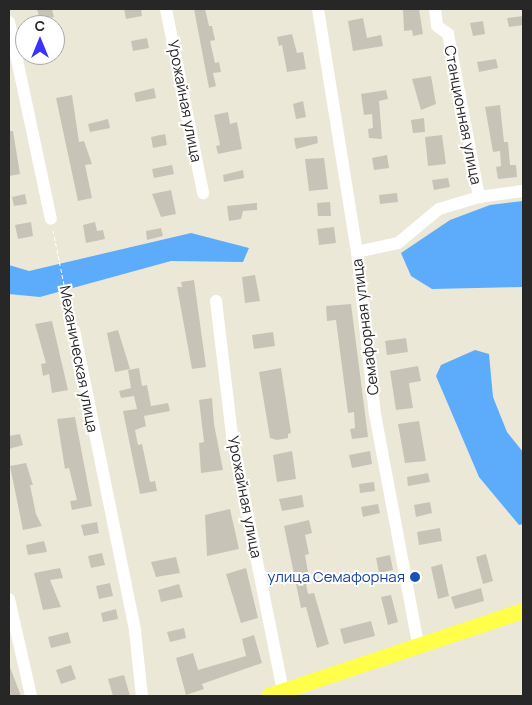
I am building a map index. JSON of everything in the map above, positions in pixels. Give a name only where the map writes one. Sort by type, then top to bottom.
[{"type":"main road","points":[[276,694],[418,644],[523,610]]},
{"type":"street","name":"Урожайная улица","points":[[166,9],[203,193]]},
{"type":"street","name":"Семафорная улица","points":[[318,9],[357,252],[375,414],[418,644]]},
{"type":"street","name":"Станционная улица","points":[[435,9],[436,26],[448,34],[479,197]]},
{"type":"street","points":[[9,22],[51,219]]},
{"type":"street","points":[[357,252],[398,243],[438,208],[479,197],[523,191]]},
{"type":"street","name":"Урожайная улица","points":[[216,301],[232,436],[276,694]]},
{"type":"street","name":"Механическая улица","points":[[74,330],[135,631],[142,696]]},
{"type":"street","points":[[9,599],[31,696]]},
{"type":"path","name":"Механическая улица","points":[[51,219],[74,330]]},
{"type":"water","points":[[523,201],[523,287],[432,289],[411,276],[401,253],[450,220],[490,205]]},
{"type":"water","points":[[191,233],[249,248],[243,262],[171,261],[40,297],[9,294],[9,265],[29,271]]},
{"type":"water","points":[[475,350],[489,354],[493,397],[507,432],[523,452],[523,524],[519,525],[479,477],[436,376],[441,365]]},
{"type":"building","points":[[37,9],[52,9],[54,15],[39,15]]},
{"type":"building","points":[[124,9],[141,9],[142,16],[126,19]]},
{"type":"building","points":[[194,9],[205,9],[215,40],[210,41],[215,63],[219,62],[221,72],[213,73],[216,86],[209,88]]},
{"type":"building","points":[[403,9],[419,9],[423,34],[413,36],[412,30],[404,31]]},
{"type":"building","points":[[523,16],[523,25],[509,27],[507,18]]},
{"type":"building","points":[[363,18],[367,38],[381,35],[383,46],[353,51],[348,21]]},
{"type":"building","points":[[483,21],[485,34],[473,36],[470,23]]},
{"type":"building","points":[[292,34],[297,53],[303,52],[306,69],[287,72],[282,45],[279,46],[277,37]]},
{"type":"building","points":[[147,38],[149,48],[133,51],[131,41]]},
{"type":"building","points":[[496,59],[498,68],[479,72],[477,62]]},
{"type":"building","points":[[431,76],[436,104],[421,110],[412,79]]},
{"type":"building","points":[[154,88],[156,98],[136,102],[134,93]]},
{"type":"building","points":[[386,90],[388,99],[379,101],[382,139],[369,138],[368,129],[373,128],[372,114],[364,115],[361,94]]},
{"type":"building","points":[[72,95],[79,142],[84,141],[92,164],[85,165],[92,198],[78,201],[56,98]]},
{"type":"building","points":[[303,101],[306,117],[296,119],[293,104]]},
{"type":"building","points":[[500,105],[504,142],[508,142],[510,165],[516,165],[517,177],[498,179],[496,167],[501,166],[500,151],[493,152],[485,107]]},
{"type":"building","points":[[228,112],[230,124],[237,122],[242,149],[218,154],[216,146],[220,145],[214,115]]},
{"type":"building","points":[[424,118],[425,132],[413,133],[411,120]]},
{"type":"building","points":[[108,119],[110,128],[90,132],[88,124]]},
{"type":"building","points":[[9,131],[13,131],[20,174],[9,176]]},
{"type":"building","points":[[165,134],[167,145],[153,148],[151,137]]},
{"type":"building","points":[[442,135],[446,164],[428,166],[425,137]]},
{"type":"building","points":[[317,136],[318,143],[296,149],[294,138]]},
{"type":"building","points":[[387,155],[389,168],[374,170],[372,158]]},
{"type":"building","points":[[324,158],[328,189],[309,191],[305,159]]},
{"type":"building","points":[[172,165],[174,174],[154,178],[152,169]]},
{"type":"building","points":[[243,170],[244,178],[224,182],[223,175]]},
{"type":"building","points":[[448,178],[450,187],[434,190],[432,180]]},
{"type":"building","points":[[171,190],[176,214],[161,217],[152,194]]},
{"type":"building","points":[[397,193],[398,202],[380,204],[379,195]]},
{"type":"building","points":[[25,194],[27,204],[14,206],[12,197]]},
{"type":"building","points":[[330,202],[331,216],[318,216],[317,203]]},
{"type":"building","points":[[257,203],[257,210],[243,211],[241,219],[229,221],[227,206]]},
{"type":"building","points":[[31,222],[33,236],[18,239],[15,225]]},
{"type":"building","points":[[95,222],[97,231],[103,230],[105,239],[86,243],[83,225]]},
{"type":"building","points":[[334,227],[336,243],[319,245],[317,229]]},
{"type":"building","points":[[161,228],[163,236],[147,240],[146,231]]},
{"type":"building","points":[[255,275],[260,301],[245,303],[242,277]]},
{"type":"building","points":[[194,280],[206,367],[192,369],[177,287],[182,287],[181,282]]},
{"type":"building","points":[[351,304],[368,437],[352,439],[350,429],[355,428],[354,412],[348,413],[336,320],[327,321],[326,306]]},
{"type":"building","points":[[52,321],[68,390],[52,393],[49,374],[43,376],[41,364],[46,363],[35,324]]},
{"type":"building","points":[[118,330],[130,369],[115,372],[107,333]]},
{"type":"building","points":[[273,332],[275,346],[254,349],[252,335]]},
{"type":"building","points":[[406,338],[408,352],[387,355],[385,341]]},
{"type":"building","points":[[418,366],[421,381],[409,383],[413,408],[396,410],[390,371]]},
{"type":"building","points":[[139,368],[142,386],[147,385],[151,406],[168,403],[170,411],[144,416],[146,426],[135,430],[138,445],[142,444],[150,482],[155,481],[157,491],[140,494],[123,411],[137,409],[134,396],[121,398],[119,391],[131,388],[128,370]]},
{"type":"building","points":[[281,368],[291,433],[288,434],[288,438],[277,440],[270,438],[259,372]]},
{"type":"building","points":[[212,398],[214,424],[223,470],[201,473],[199,443],[204,442],[199,400]]},
{"type":"building","points":[[75,417],[92,506],[72,510],[70,501],[77,500],[69,468],[65,469],[57,419]]},
{"type":"building","points":[[419,421],[426,461],[405,463],[398,424]]},
{"type":"building","points":[[20,434],[23,445],[9,449],[9,436]]},
{"type":"building","points":[[292,451],[296,479],[277,482],[273,455]]},
{"type":"building","points":[[370,451],[372,464],[352,468],[349,455]]},
{"type":"building","points":[[26,463],[33,485],[30,485],[36,514],[42,526],[23,530],[10,466]]},
{"type":"building","points":[[428,473],[430,482],[408,486],[407,477]]},
{"type":"building","points":[[374,482],[375,491],[360,493],[359,484]]},
{"type":"building","points":[[302,495],[304,507],[282,511],[279,499]]},
{"type":"building","points":[[430,502],[432,513],[416,517],[414,505]]},
{"type":"building","points":[[378,504],[380,513],[363,517],[361,507]]},
{"type":"building","points":[[230,509],[239,549],[207,556],[205,515]]},
{"type":"building","points":[[309,520],[312,533],[305,535],[309,554],[305,555],[308,572],[304,573],[308,594],[314,593],[329,644],[317,648],[306,607],[301,608],[284,526]]},
{"type":"building","points":[[97,522],[99,533],[84,536],[81,525]]},
{"type":"building","points":[[440,528],[442,541],[419,545],[417,532]]},
{"type":"building","points":[[44,541],[47,552],[28,555],[26,545]]},
{"type":"building","points":[[102,553],[105,565],[91,568],[88,556]]},
{"type":"building","points":[[486,554],[493,581],[483,584],[476,557]]},
{"type":"building","points":[[390,555],[393,570],[379,573],[376,558]]},
{"type":"building","points":[[176,557],[180,573],[156,577],[151,562]]},
{"type":"building","points":[[442,564],[449,596],[438,599],[431,567]]},
{"type":"building","points":[[60,568],[63,578],[50,580],[61,607],[43,610],[34,573]]},
{"type":"building","points":[[246,568],[258,618],[241,623],[226,574]]},
{"type":"building","points":[[110,583],[113,596],[99,599],[96,586]]},
{"type":"building","points":[[179,584],[183,597],[161,602],[158,590]]},
{"type":"building","points":[[481,588],[484,601],[455,609],[451,597]]},
{"type":"building","points":[[391,595],[398,622],[388,625],[381,597]]},
{"type":"building","points":[[116,609],[118,619],[103,622],[101,613]]},
{"type":"building","points":[[371,621],[375,636],[344,644],[340,629]]},
{"type":"building","points":[[184,628],[186,638],[170,642],[167,632]]},
{"type":"building","points":[[68,632],[71,643],[51,648],[48,637]]},
{"type":"building","points":[[254,635],[262,663],[202,684],[204,689],[186,695],[176,658],[193,653],[198,670],[246,656],[242,639]]},
{"type":"building","points":[[71,665],[76,679],[61,684],[56,670]]},
{"type":"building","points":[[10,667],[21,696],[9,696]]},
{"type":"building","points":[[124,675],[130,696],[113,696],[108,679]]},
{"type":"place","name":"улица Семафорная","points":[[415,577]]}]
